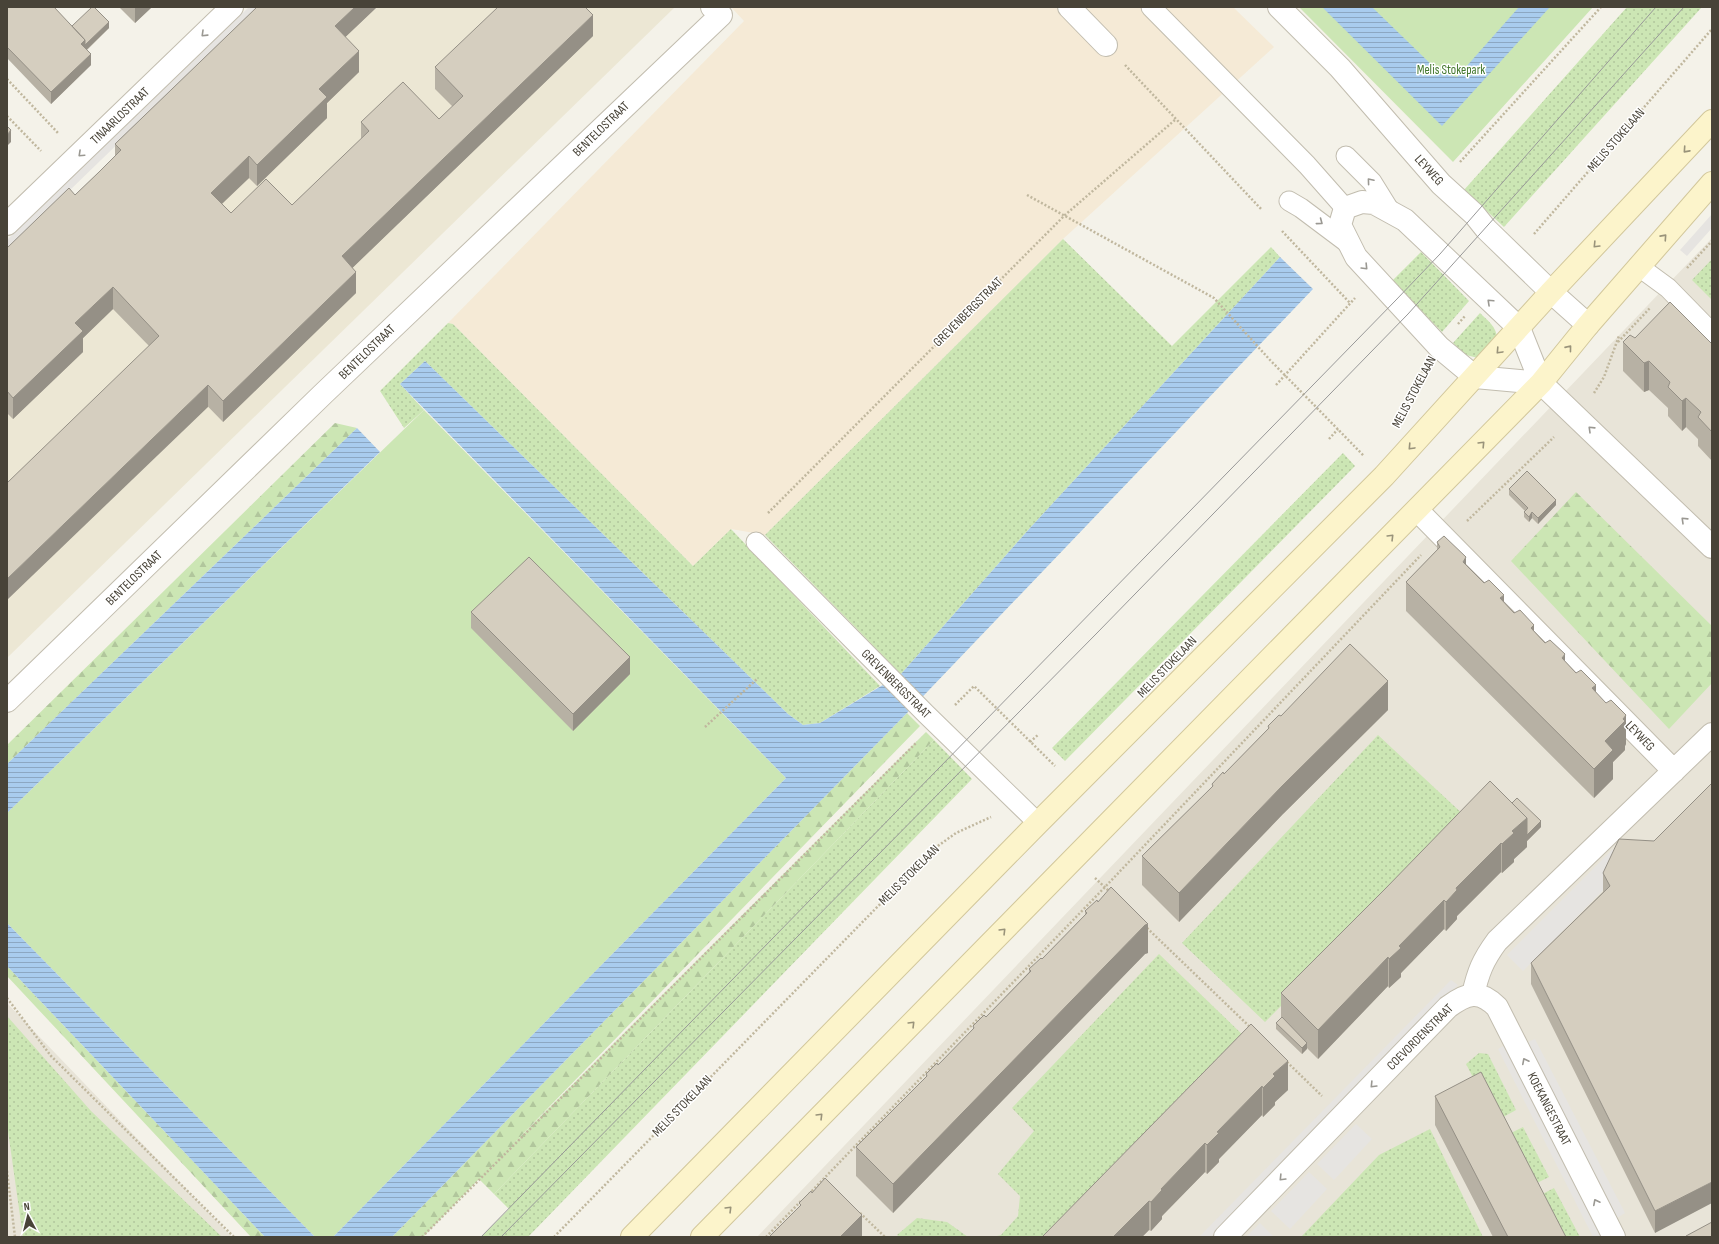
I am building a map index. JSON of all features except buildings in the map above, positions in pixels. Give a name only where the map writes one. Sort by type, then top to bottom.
[{"type":"street","name":"TINAARLOSTRAAT","points":[[7,224],[232,7]]},
{"type":"street","name":"BENTELOSTRAAT","points":[[7,701],[323,394],[721,15],[712,7]]},
{"type":"street","points":[[1069,7],[1106,45]]},
{"type":"street","name":"LEYWEG","points":[[1279,7],[1340,68],[1441,184],[1474,214],[1551,292],[1588,324]]},
{"type":"street","name":"MELIS STOKELAAN","points":[[632,1237],[1038,822],[1384,476],[1551,292],[1712,122]]},
{"type":"street","points":[[702,1237],[1541,383],[1588,324],[1712,183]]},
{"type":"street","points":[[1541,383],[1475,377],[1439,347],[1356,257],[1340,225],[1345,208],[1362,202],[1374,204],[1405,220],[1519,328],[1541,383],[1576,414],[1712,547]]},
{"type":"street","name":"LEYWEG","points":[[1417,510],[1674,771]]},
{"type":"street","points":[[1473,995],[1477,977],[1483,961],[1497,941],[1712,734]]},
{"type":"street","name":"COEVORDENSTRAAT","points":[[1225,1237],[1448,1007],[1461,997],[1473,995]]},
{"type":"street","name":"KOEKANGESTRAAT","points":[[1473,995],[1487,997],[1497,1007],[1614,1237]]},
{"type":"lane","points":[[1151,7],[1307,166],[1345,208]]},
{"type":"lane","points":[[1346,156],[1372,182],[1390,211]]},
{"type":"lane","points":[[1289,201],[1301,208],[1349,244]]},
{"type":"lane","points":[[1638,266],[1668,288],[1712,334]]},
{"type":"lane","name":"GREVENBERGSTRAAT","points":[[756,542],[874,663],[1019,806],[1038,822]]},
{"type":"path","points":[[1441,184],[1599,8]]},
{"type":"path","name":"MELIS STOKELAAN","points":[[1515,256],[1712,29]]},
{"type":"path","points":[[1106,45],[1263,211]]},
{"type":"path","points":[[7,79],[79,155]]},
{"type":"path","points":[[7,116],[62,170]]},
{"type":"path","name":"GREVENBERGSTRAAT","points":[[768,513],[1065,215],[1176,119]]},
{"type":"path","points":[[1027,195],[1214,298],[1270,360],[1384,476]]},
{"type":"path","points":[[1279,228],[1350,303]]},
{"type":"path","name":"MELIS STOKELAAN","points":[[1407,407],[1426,364],[1483,295]]},
{"type":"path","points":[[808,1194],[1105,887],[1441,534],[1464,524],[1480,510],[1576,414],[1594,394],[1604,377],[1616,344]]},
{"type":"path","points":[[1329,438],[1338,429]]},
{"type":"path","points":[[705,728],[757,679]]},
{"type":"path","points":[[422,1237],[931,719],[974,686],[1057,768]]},
{"type":"path","points":[[1030,742],[1038,734]]},
{"type":"path","name":"MELIS STOKELAAN","points":[[554,1237],[935,848],[956,833],[1019,806]]},
{"type":"path","points":[[1074,858],[1111,893]]},
{"type":"path","points":[[1145,926],[1253,1030]]},
{"type":"path","points":[[7,998],[51,1056],[234,1237]]},
{"type":"path","points":[[1282,1058],[1342,1116]]},
{"type":"path","points":[[7,1171],[15,1237]]},
{"type":"path","points":[[823,1178],[829,1184]]},
{"type":"path","points":[[766,1237],[803,1200]]},
{"type":"path","points":[[857,1210],[885,1237]]},
{"type":"shaded area","points":[[249,7],[259,7],[7,251],[7,240]]},
{"type":"shaded area","points":[[277,7],[675,7],[7,658],[7,264]]},
{"type":"shaded area","points":[[731,7],[1233,7],[1274,47],[1063,239],[765,535],[731,529],[693,566],[453,324],[448,323],[744,21]]},
{"type":"shaded area","points":[[1712,214],[1712,228],[1687,256],[1680,250]]},
{"type":"shaded area","points":[[1712,238],[1712,1237],[757,1237]]},
{"type":"shaded area","points":[[1613,849],[1629,864],[1523,971],[1507,955]]},
{"type":"shaded area","points":[[1451,980],[1458,985],[1211,1237],[1199,1237]]},
{"type":"shaded area","points":[[7,1003],[232,1237],[7,1237]]},
{"type":"shaded area","points":[[1535,1039],[1625,1213],[1617,1218],[1526,1043]]},
{"type":"shaded area","points":[[1506,1044],[1604,1237],[1593,1237],[1498,1049]]},
{"type":"shaded area","points":[[1356,1124],[1372,1139],[1334,1180],[1317,1164]]},
{"type":"shaded area","points":[[1309,1172],[1327,1189],[1290,1229],[1271,1211]]},
{"type":"shaded area","points":[[1260,1223],[1274,1237],[1246,1237]]},
{"type":"green space","name":"Melis Stokepark","points":[[1299,7],[1593,7],[1453,162]]},
{"type":"green space","points":[[1627,7],[1702,7],[1504,227],[1464,190]]},
{"type":"green space","points":[[1063,239],[1172,346],[1271,247],[1280,257],[1030,528],[901,674],[765,535]]},
{"type":"green space","points":[[1421,252],[1469,301],[1442,332],[1392,281]]},
{"type":"green space","points":[[1712,259],[1712,300],[1692,280]]},
{"type":"green space","points":[[1480,313],[1494,328],[1497,339],[1478,358],[1466,355],[1453,343]]},
{"type":"green space","points":[[448,323],[453,324],[693,566],[731,529],[880,686],[820,723],[803,725],[788,714],[425,361],[400,384],[424,410],[404,428],[380,391]]},
{"type":"green space","points":[[424,410],[786,778],[333,1237],[315,1237],[7,923],[7,813]]},
{"type":"green space","points":[[335,423],[357,428],[7,764],[7,745]]},
{"type":"green space","points":[[1343,453],[1355,466],[1065,761],[1052,748]]},
{"type":"green space","points":[[1576,492],[1712,626],[1712,683],[1669,729],[1511,561]]},
{"type":"green space","points":[[907,713],[920,726],[511,1146],[926,732],[934,740],[494,1194],[479,1179],[423,1237],[392,1237]]},
{"type":"green space","points":[[1378,735],[1468,819],[1265,1022],[1182,943]]},
{"type":"green space","points":[[934,740],[972,779],[528,1237],[481,1237],[509,1209],[494,1194]]},
{"type":"green space","points":[[1159,954],[1248,1040],[1060,1237],[993,1237],[1001,1235],[1018,1216],[1020,1196],[998,1174],[1034,1131],[1012,1108]]},
{"type":"green space","points":[[7,966],[265,1237],[251,1237],[7,976]]},
{"type":"green space","points":[[7,1016],[91,1111],[222,1237],[23,1237],[7,1124]]},
{"type":"green space","points":[[1479,1053],[1488,1054],[1516,1110],[1496,1121],[1466,1064]]},
{"type":"green space","points":[[1523,1127],[1549,1177],[1529,1187],[1503,1137]]},
{"type":"green space","points":[[1430,1129],[1483,1237],[1301,1237],[1379,1155]]},
{"type":"green space","points":[[1554,1188],[1580,1237],[1555,1237],[1535,1198]]},
{"type":"green space","points":[[917,1218],[947,1222],[968,1237],[899,1237],[897,1235]]},
{"type":"water","points":[[1322,7],[1372,7],[1439,72],[1457,77],[1519,7],[1550,7],[1442,126]]},
{"type":"water","points":[[1280,257],[1313,289],[907,713],[392,1237],[333,1237],[786,778],[400,384],[425,361],[788,714],[803,725],[820,723],[901,674],[1030,528]]},
{"type":"water","points":[[357,428],[380,452],[7,813],[7,764]]},
{"type":"water","points":[[7,923],[315,1237],[265,1237],[7,966]]},
{"type":"tram line","points":[[481,1237],[1440,254],[1656,7]]},
{"type":"tram line","points":[[501,1237],[1097,633],[1408,314],[1684,7]]}]
